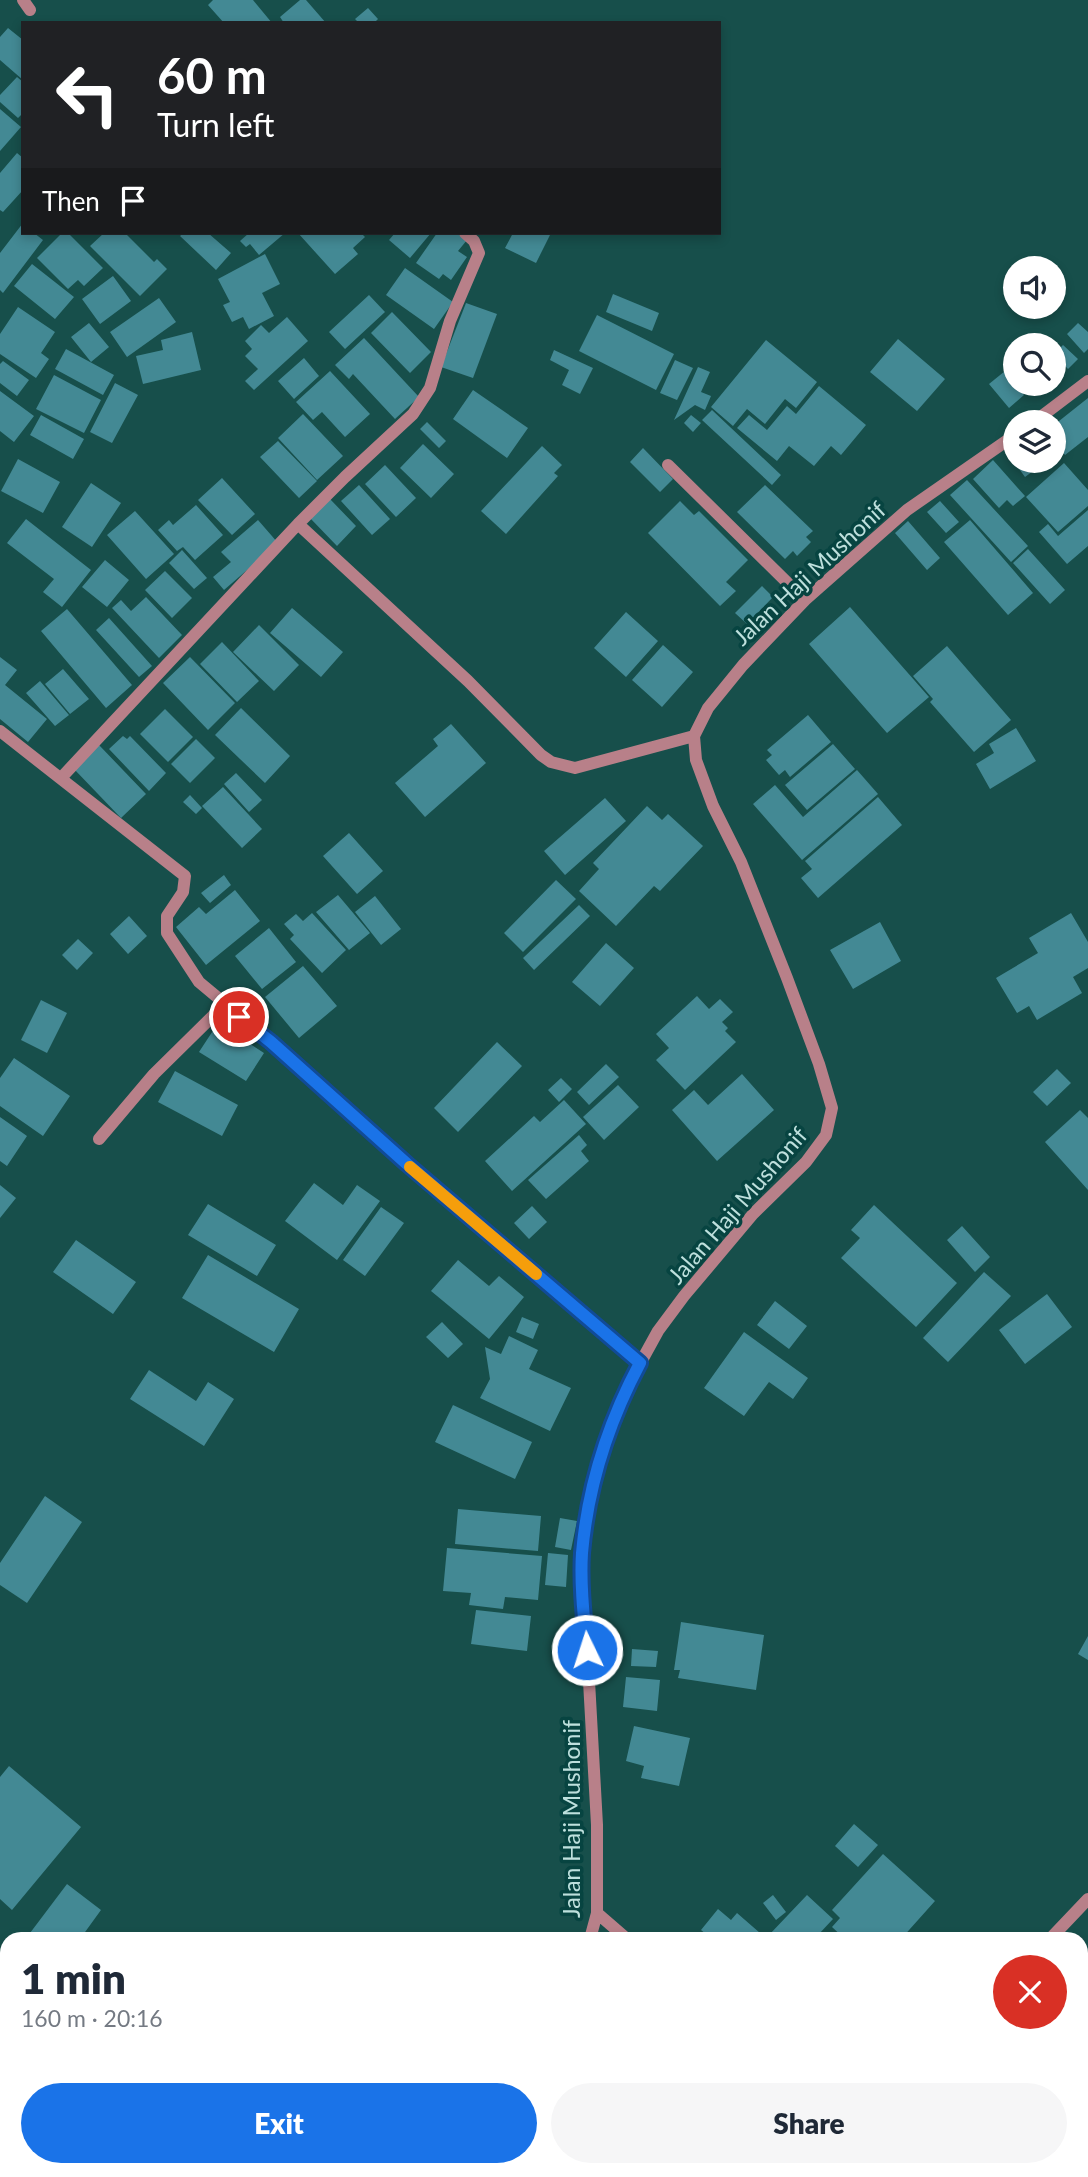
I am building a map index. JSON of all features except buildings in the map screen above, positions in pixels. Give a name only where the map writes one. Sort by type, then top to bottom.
[{"type":"street","points":[[61,778],[298,524],[413,415],[430,388],[450,321],[479,253],[474,241],[467,235]]},
{"type":"street","points":[[1050,410],[1088,381]]},
{"type":"street","name":"Jalan Haji Mushonif","points":[[592,1932],[597,1913],[596,1767],[582,1555],[596,1468],[619,1402],[658,1331],[753,1213],[806,1162],[826,1135],[832,1108],[819,1064],[787,978],[741,862],[713,806],[696,760],[694,736],[708,708],[804,600],[907,509],[1003,443]]},
{"type":"street","points":[[668,465],[804,600]]},
{"type":"street","points":[[298,524],[468,681],[541,755],[551,761],[575,768],[694,736]]},
{"type":"street","points":[[0,731],[185,876],[183,892],[167,916],[167,933],[199,982],[640,1363]]},
{"type":"street","points":[[99,1139],[154,1074],[224,1005]]},
{"type":"street","points":[[1056,1932],[1088,1899]]},
{"type":"street","points":[[597,1913],[619,1932]]},
{"type":"slow traffic","points":[[410,1167],[536,1274]]},
{"type":"route","points":[[239,1017],[640,1363],[619,1402],[596,1468],[582,1555],[587,1650]]}]
